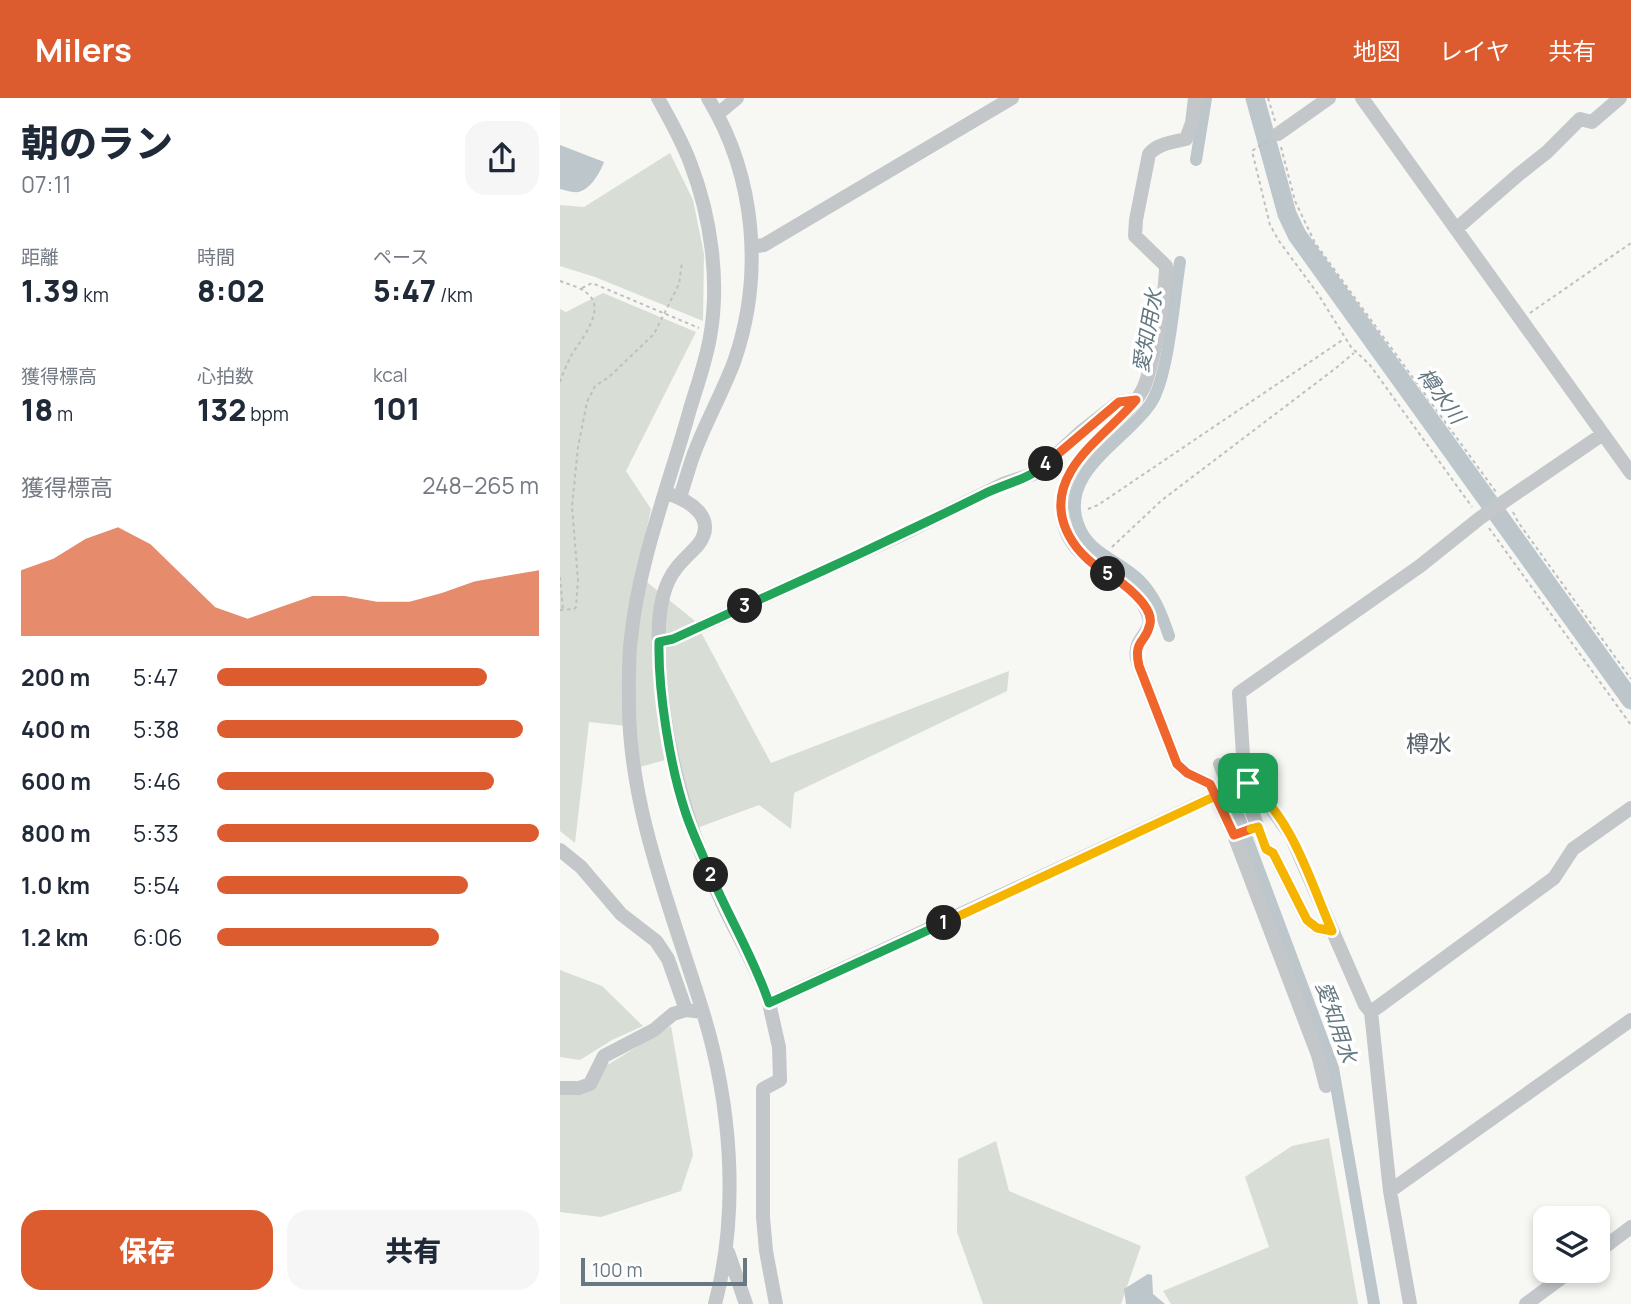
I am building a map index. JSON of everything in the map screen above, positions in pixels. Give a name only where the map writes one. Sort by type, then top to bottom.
[{"type":"street","points":[[658,98],[691,165],[705,212],[711,247],[713,295],[710,337],[673,495]]},
{"type":"street","points":[[708,98],[718,114],[737,160],[746,194],[752,247],[748,310],[744,331],[729,374],[673,495],[645,565],[630,639],[629,744],[639,798],[671,916],[704,1012],[722,1095],[728,1136],[730,1182],[727,1243],[715,1304]]},
{"type":"street","points":[[718,114],[737,98]]},
{"type":"street","points":[[752,247],[764,245],[1012,98]]},
{"type":"street","points":[[1195,98],[1186,139],[1153,150],[1149,154],[1143,180],[1135,236],[1166,266],[1149,376],[1136,400],[1079,458],[1070,471],[1062,498],[1063,521],[1074,546],[1083,556],[1131,590],[1150,618],[1150,626],[1138,644],[1136,653],[1139,666],[1177,764],[1187,773],[1210,784],[1234,835],[1318,1055],[1326,1086]]},
{"type":"street","points":[[1278,134],[1329,98]]},
{"type":"street","points":[[1362,98],[1631,473]]},
{"type":"street","points":[[1456,229],[1547,152],[1580,119],[1592,122],[1620,98]]},
{"type":"street","points":[[659,642],[673,639],[832,567],[1003,484],[1033,474],[1119,402],[1136,400]]},
{"type":"street","points":[[1332,931],[1317,928],[1307,920],[1273,853],[1266,849],[1242,785],[1239,693],[1603,434]]},
{"type":"street","points":[[673,495],[700,512],[704,523],[704,533],[699,544],[672,573],[666,585],[659,622],[663,698],[678,788],[726,911],[760,975],[779,1046],[780,1080],[763,1089],[762,1217],[776,1304]]},
{"type":"street","points":[[769,1003],[1242,785]]},
{"type":"street","points":[[1242,785],[1270,806],[1291,836],[1371,1012],[1390,1192],[1410,1304]]},
{"type":"street","points":[[1371,1012],[1554,878],[1573,849],[1631,807]]},
{"type":"street","points":[[1234,835],[1258,827]]},
{"type":"street","points":[[560,850],[581,867],[621,914],[656,942],[668,959],[686,1010]]},
{"type":"street","points":[[560,1088],[579,1088],[590,1084],[604,1056],[654,1030],[673,1014],[686,1010],[704,1012]]},
{"type":"street","points":[[1390,1192],[1631,1020]]},
{"type":"street","points":[[1610,1243],[1631,1227]]},
{"type":"street","points":[[727,1243],[730,1262],[746,1304]]},
{"type":"street","points":[[1526,1304],[1554,1283]]},
{"type":"path","points":[[1268,98],[1295,201],[1315,243],[1363,305],[1368,317],[1503,503],[1510,504],[1518,522],[1631,679]]},
{"type":"path","points":[[1278,134],[1252,151],[1270,225],[1345,339],[1370,365],[1631,725]]},
{"type":"path","points":[[1521,320],[1631,243]]},
{"type":"path","points":[[560,577],[563,594],[561,610],[574,609],[578,580],[572,507],[578,447],[587,402],[595,386],[609,377],[654,334],[679,284],[682,263]]},
{"type":"path","points":[[560,281],[582,289],[592,298],[593,311],[589,329],[572,355],[560,382]]},
{"type":"path","points":[[582,289],[592,283],[700,328]]},
{"type":"path","points":[[1088,509],[1098,505],[1345,339]]},
{"type":"path","points":[[1112,547],[1162,500],[1336,369],[1355,351]]},
{"type":"shaded area","points":[[560,145],[604,162],[594,180],[582,191],[560,189]]},
{"type":"shaded area","points":[[670,153],[693,200],[704,254],[703,321],[595,277],[560,266],[560,205],[584,207]]},
{"type":"shaded area","points":[[603,293],[696,332],[626,471],[651,509],[637,574],[695,621],[771,763],[1009,671],[1007,691],[794,793],[791,829],[759,805],[697,828],[676,757],[640,767],[636,727],[589,722],[575,843],[560,831],[560,309],[566,312]]},
{"type":"shaded area","points":[[560,970],[602,986],[643,1026],[612,1040],[580,1060],[560,1057]]},
{"type":"shaded area","points":[[671,1026],[693,1155],[681,1191],[601,1217],[560,1212],[560,1094]]},
{"type":"shaded area","points":[[1329,1138],[1358,1304],[1171,1304],[1163,1291],[1269,1247],[1245,1177],[1292,1146]]},
{"type":"shaded area","points":[[996,1141],[1009,1191],[1141,1246],[1121,1304],[983,1304],[957,1232],[958,1159]]},
{"type":"shaded area","points":[[1148,1274],[1152,1275],[1153,1294],[1165,1304],[1126,1304],[1124,1289]]},
{"type":"waterway","name":"愛知用水","points":[[1196,160],[1206,98]]},
{"type":"waterway","name":"樽水川","points":[[1255,98],[1287,214],[1297,235],[1631,700]]},
{"type":"waterway","name":"愛知用水","points":[[1169,636],[1157,606],[1145,586],[1089,543],[1078,524],[1075,505],[1078,488],[1086,472],[1140,417],[1157,390],[1167,355],[1180,262]]},
{"type":"waterway","name":"愛知用水","points":[[1219,764],[1333,1068],[1374,1304]]},
{"type":"district","name":"樽水","points":[[1429,744]]},
{"type":"route","points":[[1248,783],[1215,796],[769,1003],[760,975],[726,911],[678,788],[663,698],[659,642],[673,639],[821,573],[1003,484],[1033,474],[1119,402],[1136,400],[1079,458],[1070,471],[1062,498],[1063,521],[1068,535],[1083,556],[1131,590],[1150,618],[1150,626],[1138,644],[1136,653],[1177,764],[1187,773],[1210,784],[1215,796],[1217,803],[1234,835],[1258,827],[1266,849],[1273,853],[1307,920],[1317,928],[1332,931],[1291,836],[1281,819],[1248,783]]}]
